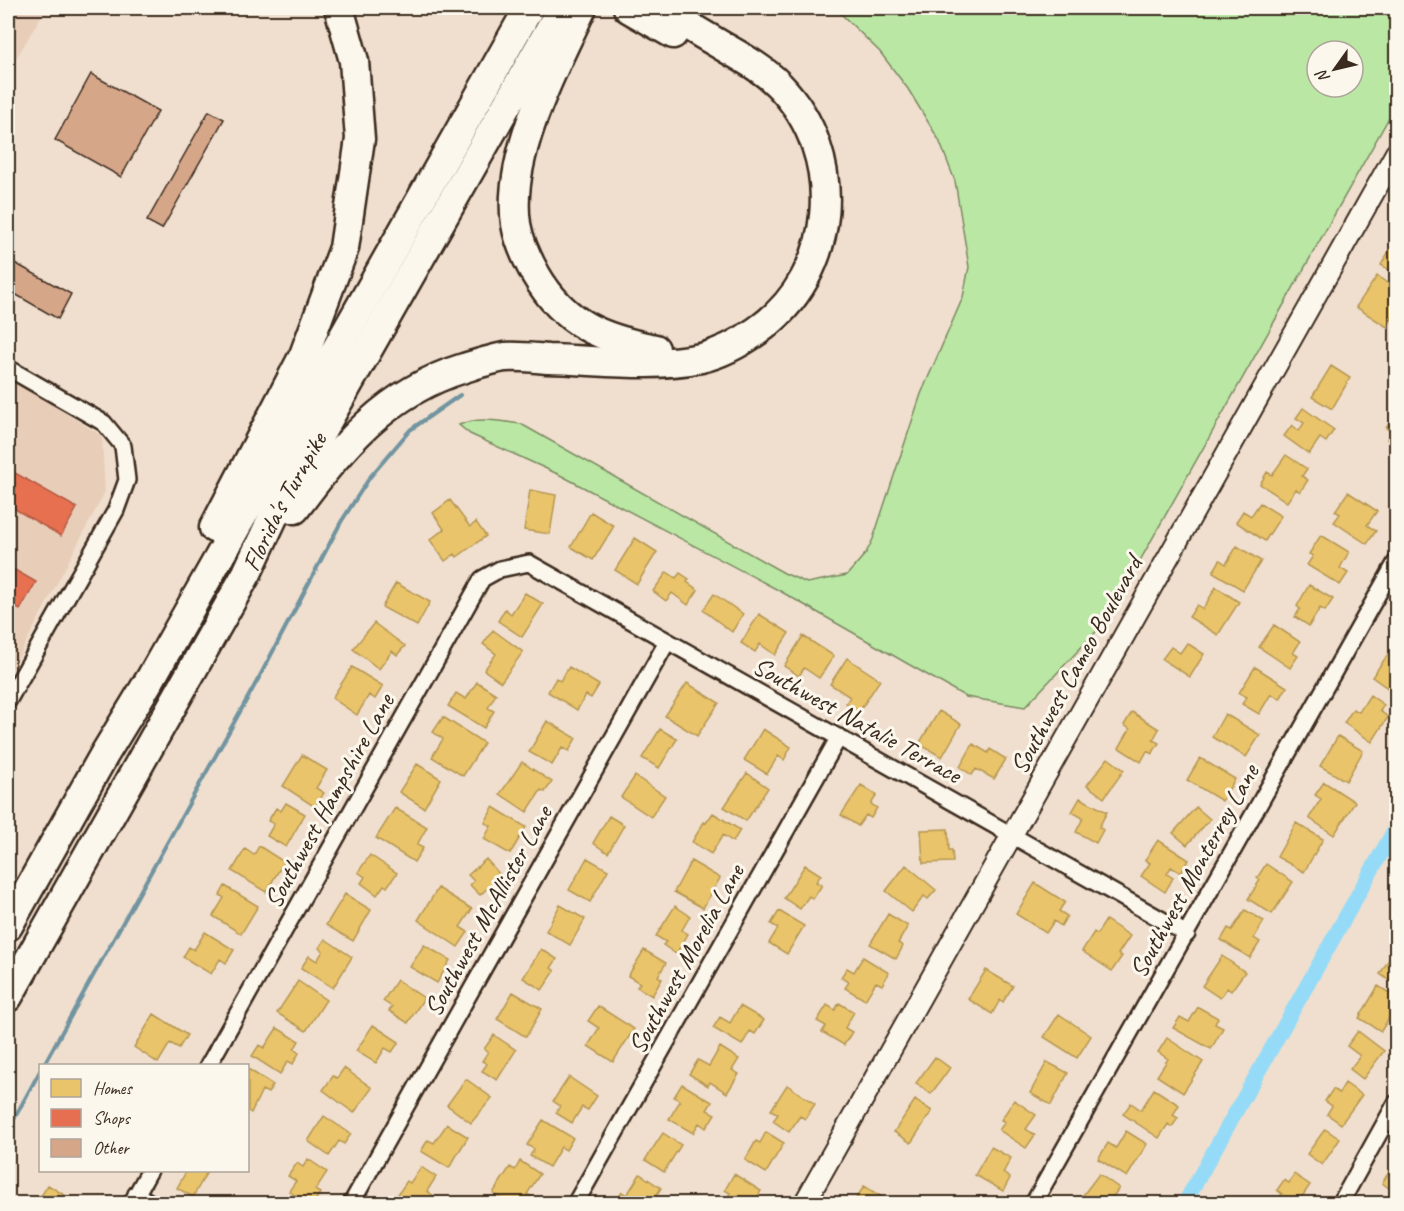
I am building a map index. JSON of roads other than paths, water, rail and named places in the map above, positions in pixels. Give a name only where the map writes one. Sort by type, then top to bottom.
[{"type":"highway","points":[[104,755],[138,673],[304,354],[344,248],[360,139],[354,61],[339,8]]},
{"type":"highway","name":"Florida's Turnpike","points":[[8,926],[529,8]]},
{"type":"highway","name":"Florida's Turnpike","points":[[8,997],[247,573],[276,511],[562,8]]},
{"type":"highway","points":[[582,8],[551,72],[519,161],[516,223],[525,255],[543,288],[564,311],[587,328],[618,341],[659,350],[690,346],[731,332],[761,309],[787,280],[804,245],[811,211],[807,164],[790,124],[774,101],[746,77],[629,8]]},
{"type":"highway","points":[[247,573],[329,463],[353,436],[383,409],[416,387],[463,368],[506,357],[657,362],[702,358],[736,346],[771,321],[800,289],[819,247],[827,198],[818,149],[801,113],[779,84],[753,64],[658,8]]},
{"type":"street","name":"Southwest Cameo Boulevard","points":[[804,1203],[1396,153]]},
{"type":"street","points":[[8,369],[104,423],[123,446],[127,480],[116,510],[8,701]]},
{"type":"street","name":"Southwest Monterrey Lane","points":[[1034,1203],[1396,562]]},
{"type":"street","name":"Southwest Natalie Terrace","points":[[500,569],[529,563],[1186,934]]},
{"type":"street","name":"Southwest Hampshire Lane","points":[[209,1064],[482,579],[500,569]]},
{"type":"street","name":"Southwest McAllister Lane","points":[[351,1203],[667,642]]},
{"type":"street","name":"Southwest Morelia Lane","points":[[575,1203],[839,737]]},
{"type":"street","points":[[1340,1203],[1396,1104]]},
{"type":"street","points":[[149,1172],[134,1199],[152,1203]]},
{"type":"waterway","points":[[44,1064],[261,674],[341,522],[370,477],[410,430],[460,395]]},
{"type":"waterway","points":[[1184,1204],[1396,827]]},
{"type":"waterway","points":[[8,1130],[39,1073]]}]
